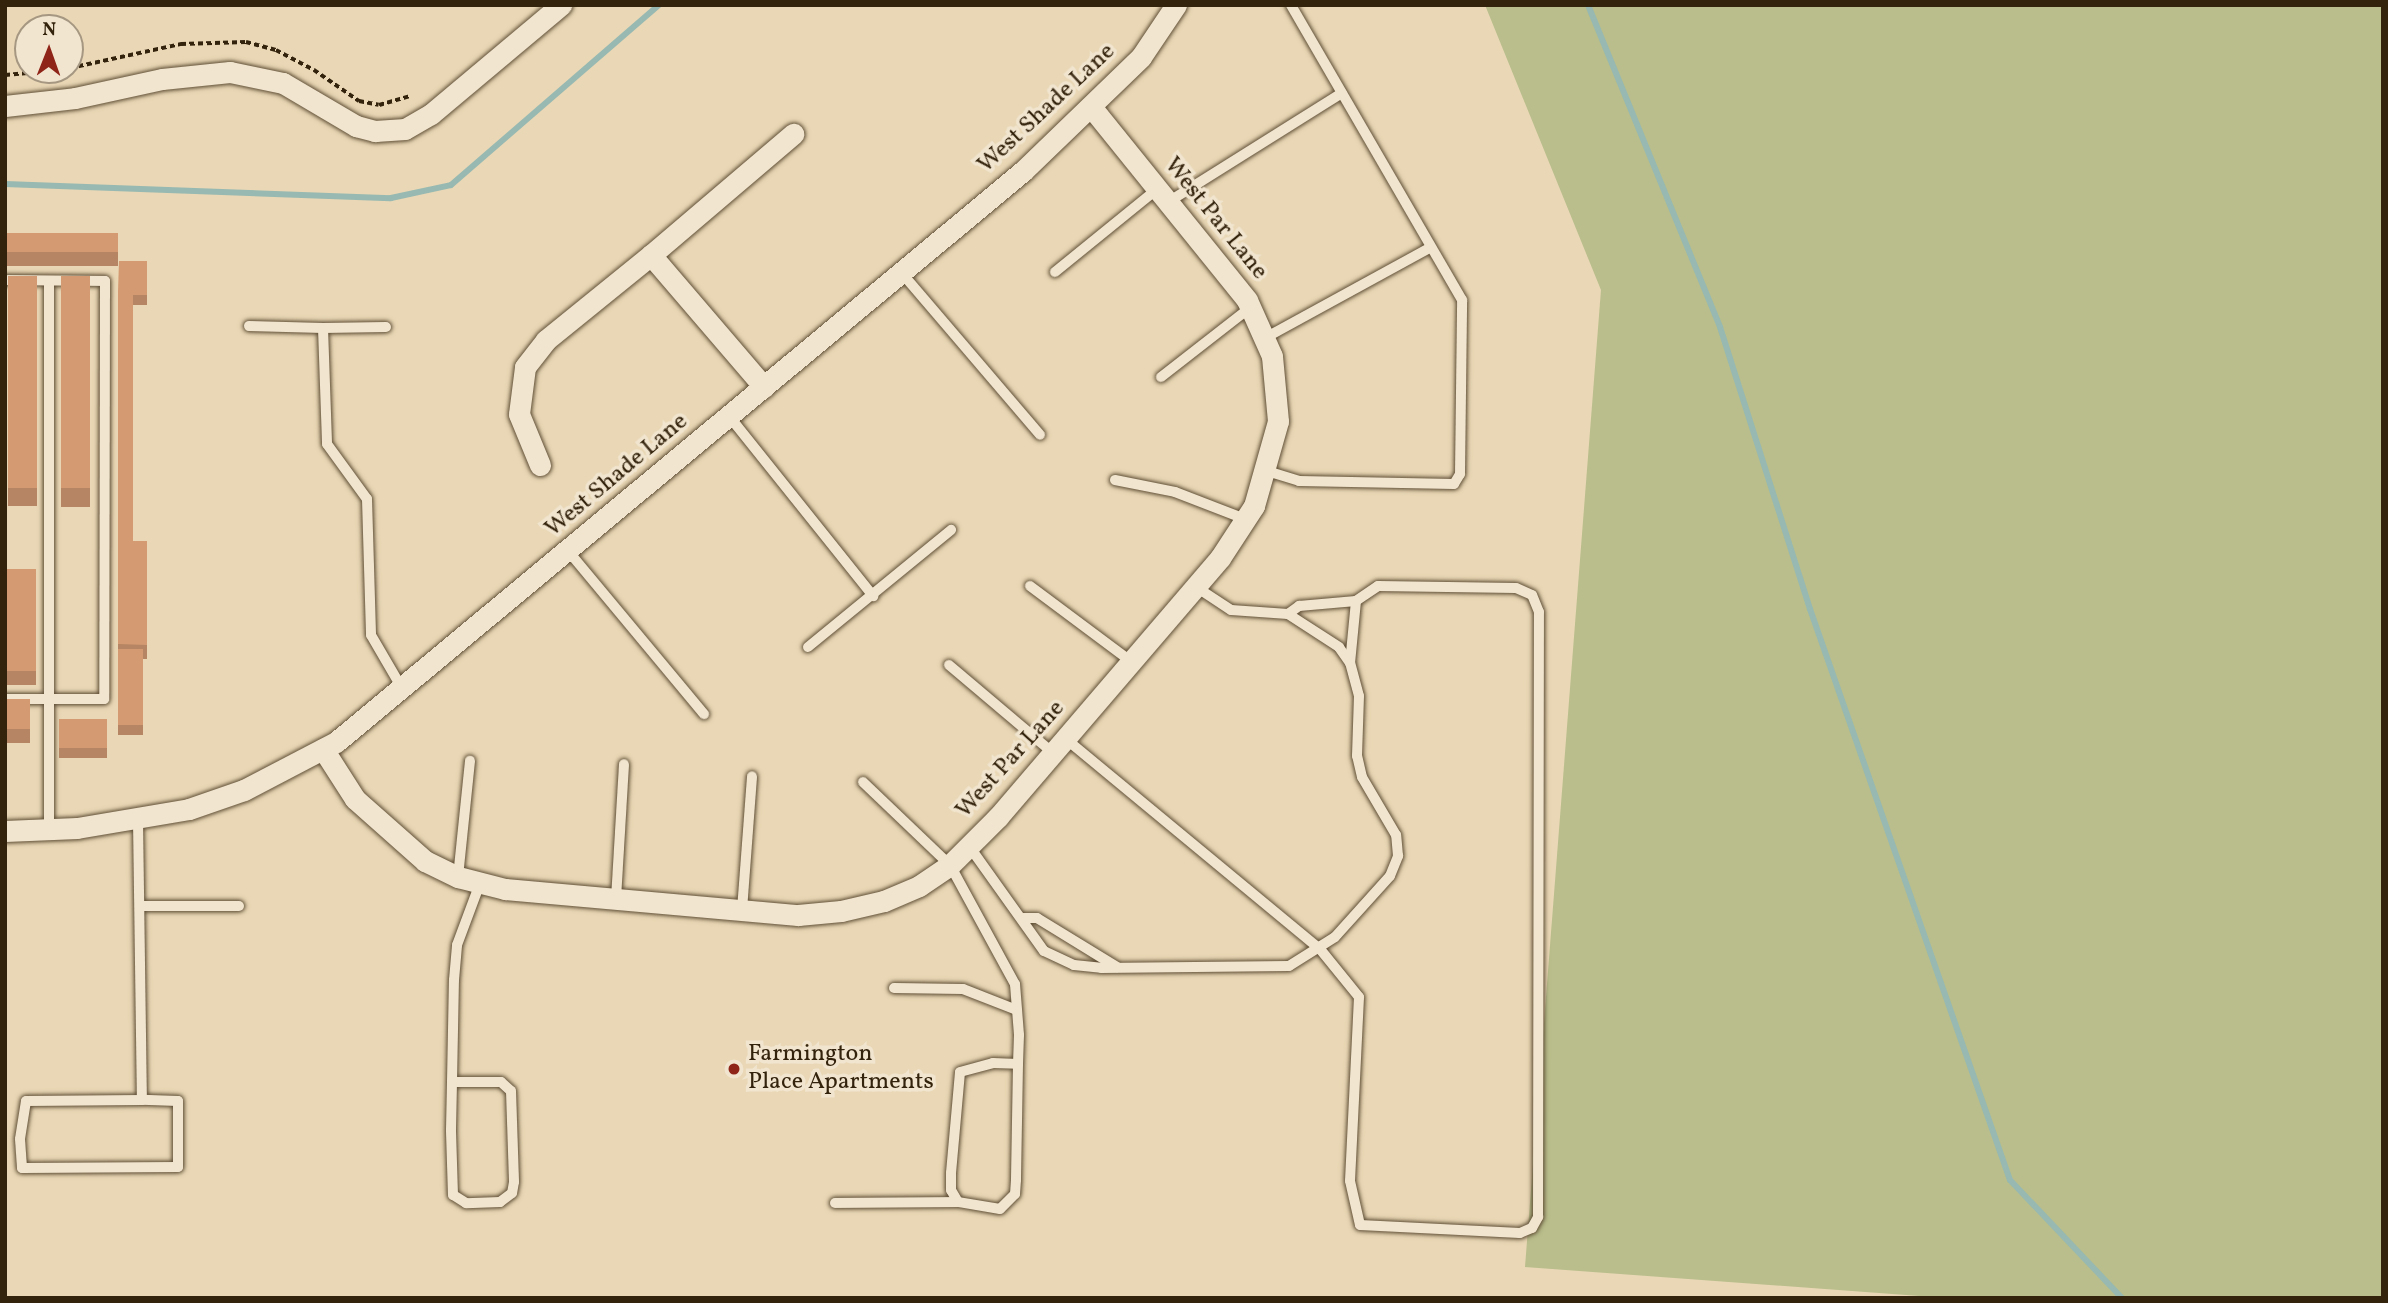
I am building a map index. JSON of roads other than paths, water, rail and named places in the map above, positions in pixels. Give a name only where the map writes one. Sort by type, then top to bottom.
[{"type":"street","points":[[5,106],[75,98],[185,75],[230,72],[283,83],[356,126],[375,131],[405,129],[431,114],[561,5]]},
{"type":"street","name":"West Shade Lane","points":[[5,831],[49,830],[138,820],[244,790],[323,749],[403,690],[569,552],[1092,108],[1141,57],[1176,5]]},
{"type":"street","name":"West Par Lane","points":[[323,749],[355,799],[382,827],[425,861],[458,877],[480,883],[616,899],[798,915],[841,911],[908,891],[950,866],[1059,746],[1196,587],[1245,519],[1267,471],[1278,421],[1278,389],[1265,338],[1251,307],[1092,108]]},
{"type":"street","points":[[540,464],[519,414],[525,368],[546,340],[793,134]]},
{"type":"street","points":[[651,255],[764,387]]},
{"type":"lane","points":[[1267,471],[1299,481],[1454,484],[1460,474],[1462,300],[1291,5]]},
{"type":"lane","points":[[1055,272],[1163,195],[1342,93]]},
{"type":"lane","points":[[1265,338],[1431,247]]},
{"type":"lane","points":[[901,272],[1040,436]]},
{"type":"lane","points":[[5,281],[105,281],[104,699],[5,699]]},
{"type":"lane","points":[[49,281],[49,830]]},
{"type":"lane","points":[[1161,377],[1251,307]]},
{"type":"lane","points":[[249,326],[386,327]]},
{"type":"lane","points":[[323,328],[327,444],[367,499],[371,635],[403,690]]},
{"type":"lane","points":[[729,416],[873,596]]},
{"type":"lane","points":[[1115,480],[1175,492],[1245,519]]},
{"type":"lane","points":[[808,647],[951,530]]},
{"type":"lane","points":[[569,552],[704,714]]},
{"type":"lane","points":[[949,665],[1059,746],[1320,949],[1359,997],[1350,1181],[1360,1225],[1520,1233],[1532,1227],[1538,1217],[1539,612],[1532,595],[1497,585],[1378,586],[1356,601],[1299,606],[1288,614]]},
{"type":"lane","points":[[1030,586],[1132,662]]},
{"type":"lane","points":[[970,846],[1044,951],[1074,965],[1118,968],[1289,966],[1320,949],[1390,876],[1398,856],[1396,835],[1362,777],[1357,756],[1359,696],[1350,663],[1339,647],[1288,614],[1231,610],[1196,587]]},
{"type":"lane","points":[[1350,663],[1356,601]]},
{"type":"lane","points":[[458,877],[470,761]]},
{"type":"lane","points":[[616,899],[624,764]]},
{"type":"lane","points":[[742,910],[752,776]]},
{"type":"lane","points":[[835,1203],[958,1202],[1000,1209],[1015,1194],[1018,1064],[1015,984],[950,866],[863,782]]},
{"type":"lane","points":[[138,820],[142,1100]]},
{"type":"lane","points":[[452,1082],[501,1082],[511,1091],[514,1182],[512,1193],[500,1202],[466,1203],[453,1195],[452,1082],[457,945],[480,883]]},
{"type":"lane","points":[[140,906],[239,906]]},
{"type":"lane","points":[[1022,918],[1037,918],[1118,968]]},
{"type":"lane","points":[[894,988],[963,989],[1017,1010]]},
{"type":"lane","points":[[958,1202],[951,1190],[951,1173],[960,1072],[993,1063],[1018,1064]]},
{"type":"lane","points":[[142,1100],[178,1101],[178,1167],[22,1168],[20,1139],[26,1101],[142,1100]]},
{"type":"waterway","points":[[5,184],[391,198],[451,185],[659,5]]},
{"type":"waterway","points":[[1588,5],[1720,327],[1810,609],[2010,1180],[2122,1298]]},
{"type":"place","name":"Farmington Place Apartments","points":[[734,1069]]}]
